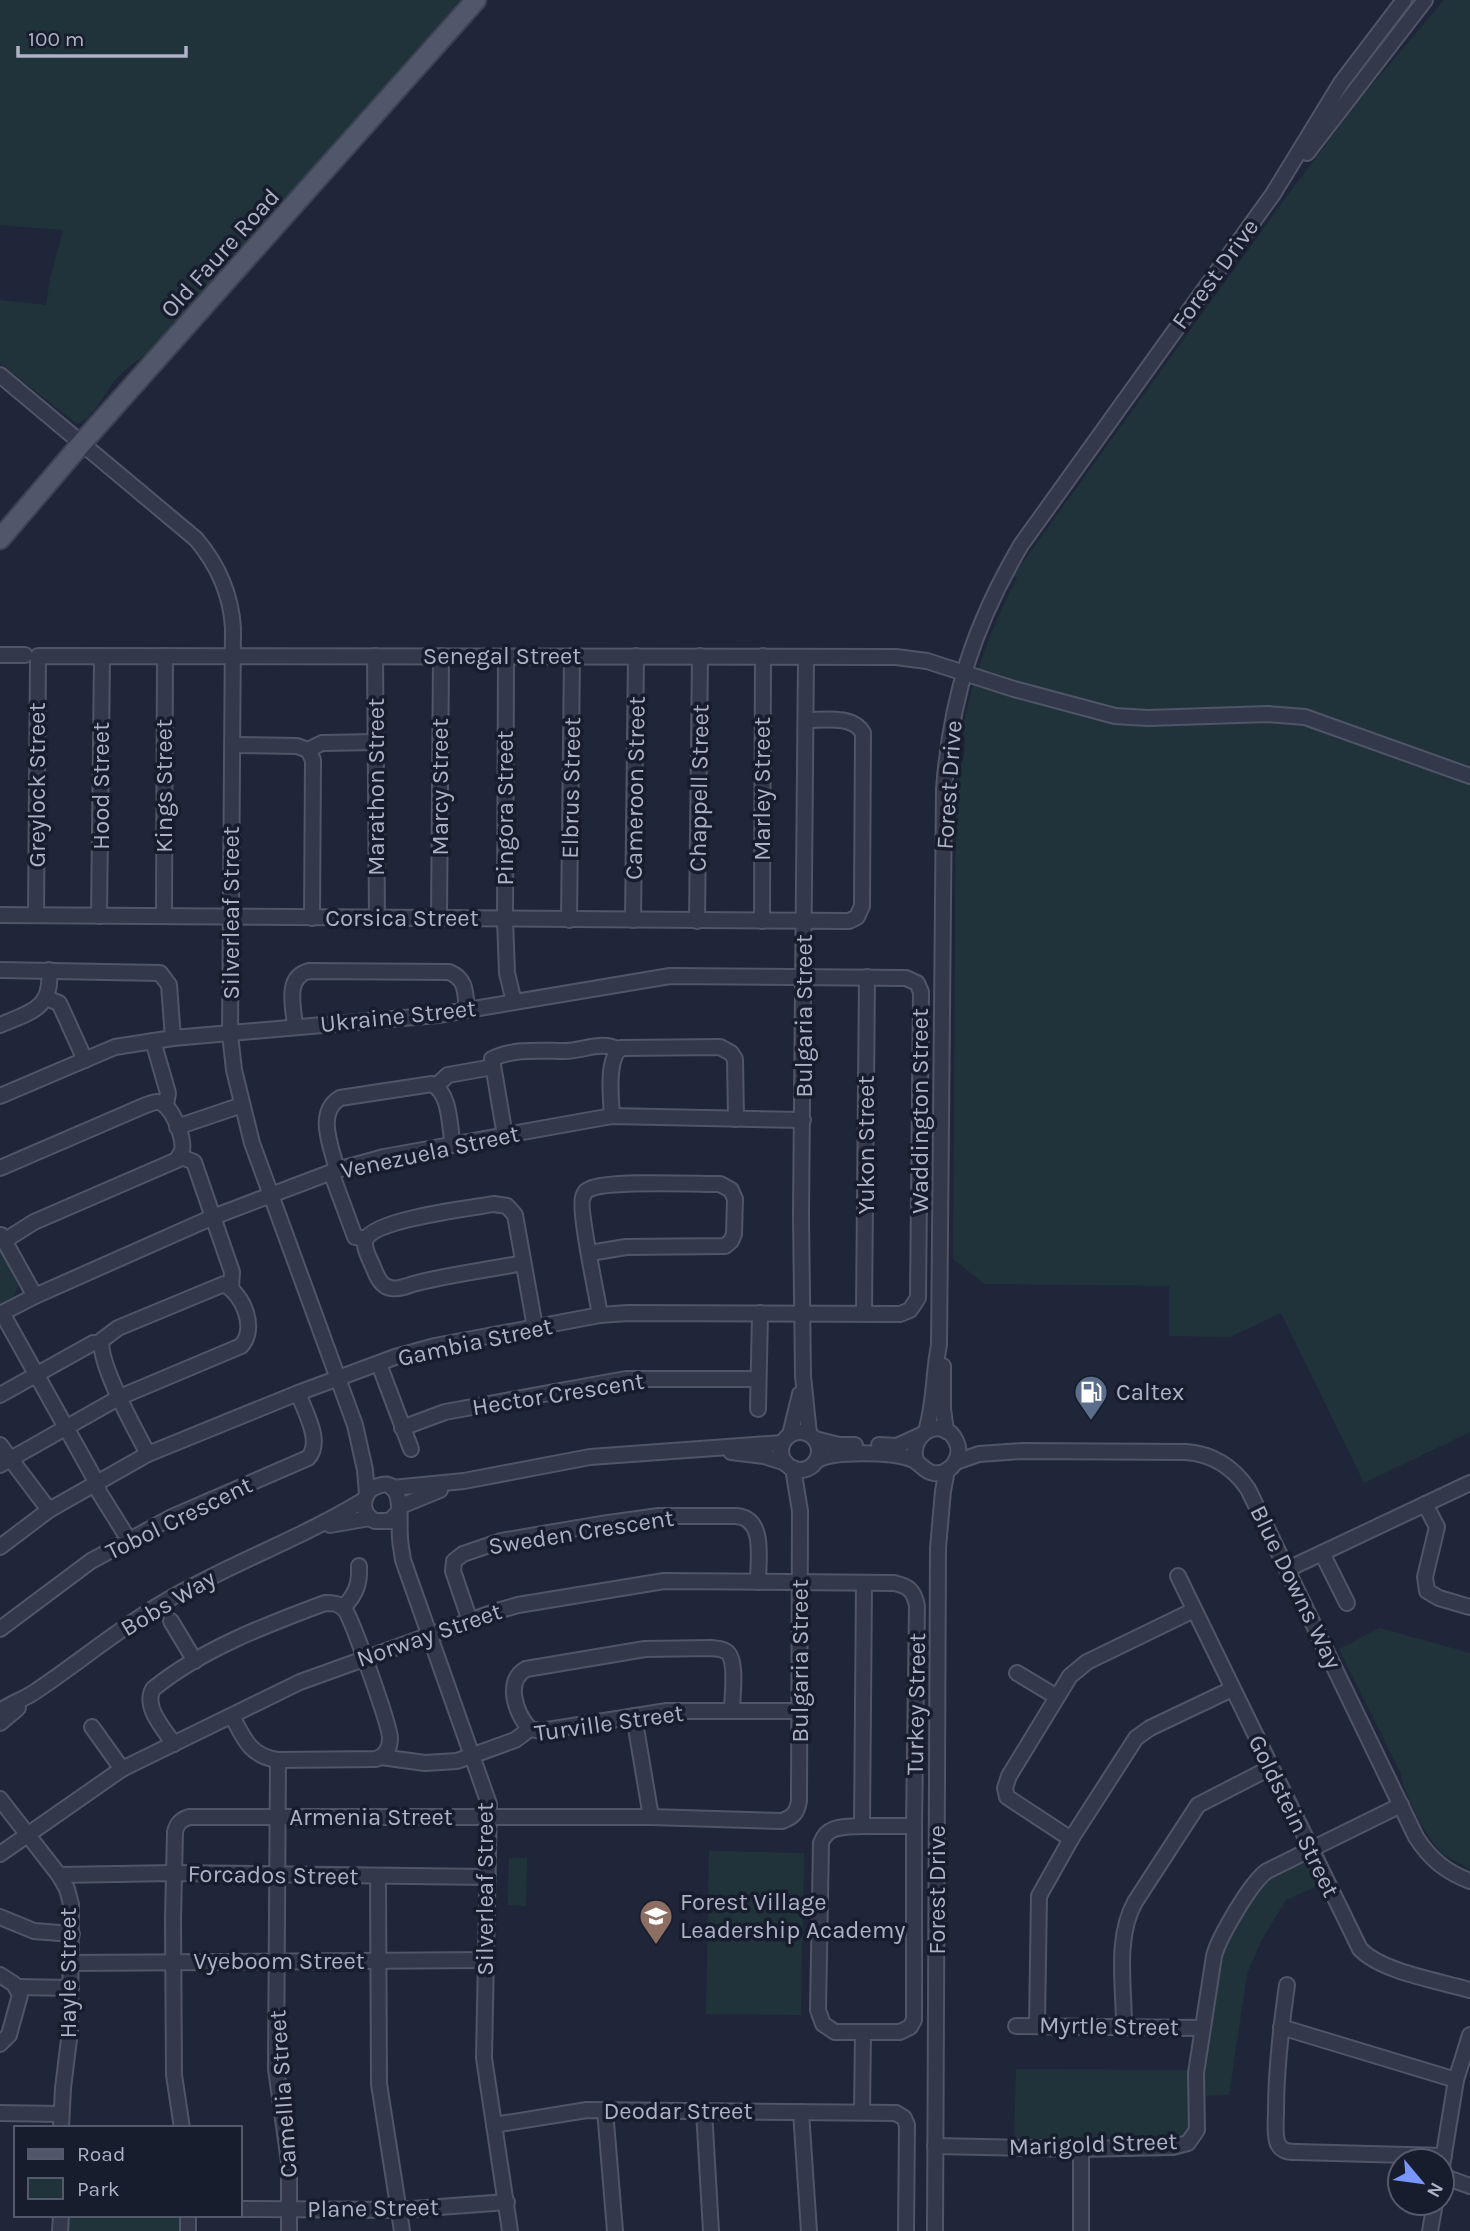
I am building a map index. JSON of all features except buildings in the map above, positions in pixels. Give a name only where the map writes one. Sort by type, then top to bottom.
[{"type":"main road","name":"Old Faure Road","points":[[0,539],[81,444],[476,0]]},
{"type":"street","name":"Forest Drive","points":[[923,1433],[933,1410],[939,1345],[944,789],[950,724],[963,674],[992,598],[1021,545],[1273,194],[1341,83],[1404,0]]},
{"type":"street","name":"Forest Drive","points":[[1273,194],[1298,166],[1425,0]]},
{"type":"street","name":"Silverleaf Street","points":[[0,374],[188,531],[210,556],[223,581],[230,605],[233,655],[230,1034],[234,1070],[252,1143],[355,1425],[365,1470],[365,1497]]},
{"type":"street","name":"Senegal Street","points":[[0,655],[896,657],[927,661],[963,674],[1115,716],[1148,718],[1268,714],[1305,717],[1470,776]]},
{"type":"street","name":"Greylock Street","points":[[31,655],[36,915]]},
{"type":"street","name":"Kings Street","points":[[164,916],[165,656]]},
{"type":"street","name":"Marathon Street","points":[[375,656],[377,918]]},
{"type":"street","name":"Marcy Street","points":[[439,919],[441,656]]},
{"type":"street","name":"Pingora Street","points":[[506,656],[505,919],[507,972],[513,1002]]},
{"type":"street","name":"Elbrus Street","points":[[569,920],[572,656]]},
{"type":"street","name":"Cameroon Street","points":[[634,920],[636,656]]},
{"type":"street","name":"Chappell Street","points":[[697,920],[700,656]]},
{"type":"street","name":"Marley Street","points":[[762,921],[763,656]]},
{"type":"street","name":"Hood Street","points":[[99,916],[102,657]]},
{"type":"street","name":"Bulgaria Street","points":[[806,657],[803,1376],[812,1437]]},
{"type":"street","name":"Corsica Street","points":[[0,915],[849,921],[857,917],[861,910],[863,733],[856,723],[848,721],[806,720]]},
{"type":"street","points":[[308,750],[315,744],[328,742],[376,742]]},
{"type":"street","points":[[232,745],[297,746],[308,750],[312,756],[312,918]]},
{"type":"street","points":[[0,970],[160,973],[169,985],[173,1038]]},
{"type":"street","points":[[0,1025],[32,1012],[46,998],[49,971]]},
{"type":"street","points":[[295,1027],[293,984],[297,976],[309,971],[449,972],[458,976],[463,983],[467,1010]]},
{"type":"street","name":"Ukraine Street","points":[[0,1096],[115,1047],[173,1038],[366,1022],[467,1010],[670,976],[804,977]]},
{"type":"street","name":"Waddington Street","points":[[804,977],[910,979],[917,983],[921,992],[918,1298],[910,1310]]},
{"type":"street","name":"Yukon Street","points":[[864,1313],[867,977]]},
{"type":"street","points":[[46,998],[61,1007],[85,1060]]},
{"type":"street","points":[[153,1041],[167,1093],[166,1105]]},
{"type":"street","points":[[504,1130],[492,1059],[546,1049],[564,1051],[606,1045],[619,1050]]},
{"type":"street","points":[[612,1116],[612,1064],[619,1050],[628,1047],[726,1049],[735,1059],[736,1119]]},
{"type":"street","points":[[436,1086],[448,1075],[494,1067]]},
{"type":"street","points":[[366,1239],[359,1240],[355,1237],[334,1171],[326,1122],[327,1112],[335,1101],[426,1084],[436,1086],[444,1098],[453,1145]]},
{"type":"street","points":[[0,1168],[158,1101],[172,1112],[183,1143],[179,1157],[168,1165],[2,1238],[35,1296]]},
{"type":"street","points":[[177,1127],[242,1105]]},
{"type":"street","name":"Venezuela Street","points":[[1,1314],[35,1296],[213,1217],[334,1171],[384,1157],[612,1116],[803,1120]]},
{"type":"street","points":[[179,1157],[194,1162],[232,1272],[231,1288]]},
{"type":"street","points":[[590,1253],[626,1247],[725,1246],[734,1234],[734,1194],[728,1187],[720,1184],[617,1184],[592,1187],[584,1194],[581,1202],[600,1315]]},
{"type":"street","points":[[523,1263],[417,1283],[399,1289],[389,1288],[382,1284],[376,1274],[365,1246],[371,1233],[382,1226],[500,1204],[512,1210],[515,1215],[535,1327]]},
{"type":"street","points":[[5,1461],[120,1397],[241,1346],[249,1332],[248,1322],[237,1295],[224,1284],[109,1332],[101,1343],[101,1354],[120,1397],[148,1454]]},
{"type":"street","name":"Gambia Street","points":[[0,1547],[49,1510],[148,1454],[298,1393],[435,1346],[600,1315],[637,1312],[900,1314],[910,1310]]},
{"type":"street","points":[[758,1409],[760,1313]]},
{"type":"street","points":[[1,1314],[37,1374],[97,1483],[99,1492],[130,1540]]},
{"type":"street","points":[[0,1395],[93,1343],[101,1343]]},
{"type":"street","name":"Forest Drive","points":[[939,1345],[944,1368],[943,1409],[950,1433]]},
{"type":"street","points":[[379,1364],[411,1449]]},
{"type":"street","name":"Bulgaria Street","points":[[787,1439],[797,1413],[803,1376]]},
{"type":"street","name":"Hector Crescent","points":[[402,1428],[445,1412],[626,1379],[758,1379]]},
{"type":"street","name":"Tobol Crescent","points":[[0,1629],[85,1565],[130,1540],[172,1517],[308,1458],[315,1443],[298,1393]]},
{"type":"street","name":"Silverleaf Street","points":[[355,1425],[388,1487]]},
{"type":"street","points":[[403,1560],[364,1507],[365,1497],[374,1487],[464,1481],[590,1457],[720,1448],[787,1439],[799,1432],[839,1445],[897,1446],[933,1429],[950,1433],[958,1446],[952,1466],[937,1473],[892,1455],[839,1454],[822,1457],[806,1469],[790,1466],[774,1458],[732,1453],[720,1448]]},
{"type":"street","points":[[921,1466],[914,1447],[923,1433]]},
{"type":"street","name":"Blue Downs Way","points":[[950,1433],[979,1446],[1022,1451]]},
{"type":"street","points":[[812,1437],[819,1451],[815,1462]]},
{"type":"street","points":[[787,1439],[782,1453],[790,1466]]},
{"type":"street","points":[[0,1445],[5,1461],[49,1510]]},
{"type":"street","name":"Blue Downs Way","points":[[952,1466],[979,1454],[1022,1451],[1186,1452],[1218,1460],[1235,1472],[1248,1489],[1424,1850],[1444,1869],[1470,1881]]},
{"type":"street","name":"Bulgaria Street","points":[[797,1811],[800,1511],[804,1487],[815,1462]]},
{"type":"street","name":"Bulgaria Street","points":[[790,1466],[800,1511]]},
{"type":"street","name":"Forest Drive","points":[[921,1466],[933,1491],[938,1548]]},
{"type":"street","name":"Forest Drive","points":[[935,2231],[938,1548],[943,1491],[952,1466]]},
{"type":"street","points":[[375,1520],[390,1521],[400,1508],[464,1481]]},
{"type":"street","points":[[1288,1569],[1470,1483]]},
{"type":"street","points":[[388,1487],[400,1499],[403,1560]]},
{"type":"street","name":"Bobs Way","points":[[0,1723],[31,1695],[163,1602],[314,1528],[365,1497]]},
{"type":"street","points":[[1424,1504],[1437,1527],[1425,1577],[1427,1591],[1439,1598],[1470,1607]]},
{"type":"street","name":"Sweden Crescent","points":[[470,1620],[453,1571],[454,1560],[463,1553],[501,1541],[644,1517],[744,1516],[751,1520],[757,1532],[758,1581]]},
{"type":"street","name":"Bobs Way","points":[[314,1528],[375,1520]]},
{"type":"street","points":[[1322,1552],[1347,1603]]},
{"type":"street","name":"Silverleaf Street","points":[[403,1560],[489,1804],[484,2058],[510,2231]]},
{"type":"street","points":[[343,1608],[357,1590],[360,1580],[359,1566]]},
{"type":"street","name":"Goldstein Street","points":[[1178,1576],[1360,1949],[1366,1955],[1404,1971],[1470,1990]]},
{"type":"street","name":"Norway Street","points":[[0,1854],[122,1769],[300,1682],[518,1605],[650,1582],[758,1581],[906,1586]]},
{"type":"street","points":[[862,1826],[864,1583]]},
{"type":"street","name":"Turkey Street","points":[[906,1586],[915,1595],[917,1606],[914,1826]]},
{"type":"street","points":[[174,1744],[151,1708],[150,1695],[158,1684],[195,1661],[278,1620],[325,1604],[336,1603],[343,1608],[364,1658],[389,1732],[385,1753]]},
{"type":"street","points":[[1071,1839],[1012,1801],[1005,1793],[1009,1776],[1070,1676],[1087,1662],[1194,1610]]},
{"type":"street","points":[[171,1621],[195,1661]]},
{"type":"street","points":[[530,1730],[522,1718],[514,1692],[513,1683],[518,1673],[526,1669],[660,1647],[722,1649],[728,1653],[733,1662],[732,1711]]},
{"type":"street","points":[[1017,1673],[1057,1698]]},
{"type":"street","points":[[1037,2025],[1038,1900],[1071,1839],[1136,1738],[1150,1728],[1232,1689]]},
{"type":"street","name":"Bobs Way","points":[[0,1711],[31,1695]]},
{"type":"street","name":"Turville Street","points":[[278,1760],[385,1753],[425,1763],[443,1763],[457,1761],[515,1740],[530,1730],[541,1731],[667,1711],[800,1712]]},
{"type":"street","points":[[232,1716],[254,1751],[266,1758],[278,1760]]},
{"type":"street","points":[[634,1716],[651,1817]]},
{"type":"street","points":[[92,1727],[122,1769]]},
{"type":"street","name":"Camellia Street","points":[[278,1760],[276,2068],[289,2162],[289,2231]]},
{"type":"street","points":[[1124,2025],[1124,1934],[1135,1902],[1198,1805],[1270,1768]]},
{"type":"street","name":"Hayle Street","points":[[0,1799],[59,1875],[71,1904],[70,2031],[61,2121]]},
{"type":"street","name":"Marigold Street","points":[[935,2146],[1081,2149],[1173,2147],[1188,2143],[1196,2130],[1196,2073],[1213,1956],[1220,1939],[1260,1876],[1401,1805]]},
{"type":"street","name":"Armenia Street","points":[[174,1873],[177,1825],[189,1817],[651,1817],[782,1821],[791,1818],[797,1811]]},
{"type":"street","points":[[862,1826],[914,1826],[914,2020],[904,2032],[835,2032],[823,2024],[818,2010],[823,1836],[829,1830],[862,1826]]},
{"type":"street","points":[[174,1873],[174,2075],[182,2126]]},
{"type":"street","name":"Forcados Street","points":[[59,1875],[174,1873],[488,1877]]},
{"type":"street","points":[[378,1876],[379,2084],[402,2231]]},
{"type":"street","points":[[0,1917],[34,1931],[72,1934]]},
{"type":"street","name":"Vyeboom Street","points":[[71,1963],[486,1960]]},
{"type":"street","points":[[0,1975],[18,1987],[71,1988]]},
{"type":"street","points":[[1287,1985],[1276,2082],[1278,2143],[1282,2148],[1297,2152],[1386,2157]]},
{"type":"street","points":[[0,2045],[8,2038],[19,2002],[18,1987]]},
{"type":"street","name":"Myrtle Street","points":[[1016,2026],[1124,2025],[1202,2028]]},
{"type":"street","points":[[1281,2027],[1457,2080]]},
{"type":"street","points":[[862,2112],[863,2032]]},
{"type":"street","points":[[1445,2147],[1457,2080],[1470,2035]]},
{"type":"street","name":"Deodar Street","points":[[494,2124],[587,2110],[896,2113],[904,2118],[907,2125],[906,2231]]},
{"type":"street","points":[[605,2110],[615,2231]]},
{"type":"street","points":[[704,2111],[711,2231]]},
{"type":"street","points":[[0,2112],[61,2121]]},
{"type":"street","points":[[801,2112],[808,2231]]},
{"type":"street","points":[[1081,2149],[1082,2231]]},
{"type":"street","name":"Plane Street","points":[[242,2209],[399,2210],[506,2202]]},
{"type":"green space","points":[[0,0],[460,0],[152,350],[121,374],[90,415],[77,424],[0,363],[0,300],[46,305],[63,230],[0,225]]},
{"type":"green space","points":[[1444,0],[1470,0],[1470,1432],[1364,1483],[1281,1313],[1230,1337],[1169,1336],[1169,1286],[985,1284],[953,1259],[956,779],[965,743],[963,724],[979,666],[1017,578],[1013,576],[1287,196],[1361,98]]},
{"type":"green space","points":[[0,1249],[18,1286],[13,1297],[0,1305]]},
{"type":"green space","points":[[1380,1628],[1470,1653],[1470,1869],[1441,1852],[1423,1826],[1406,1792],[1401,1774],[1339,1649]]},
{"type":"green space","points":[[709,1851],[804,1853],[801,2015],[706,2014]]},
{"type":"green space","points":[[509,1858],[527,1858],[526,1906],[508,1905]]},
{"type":"green space","points":[[1302,1861],[1311,1864],[1322,1884],[1286,1900],[1261,1941],[1247,1974],[1229,2095],[1201,2096],[1201,2075],[1218,1957],[1224,1942],[1264,1880]]},
{"type":"green space","points":[[1016,2069],[1191,2070],[1191,2127],[1180,2142],[1014,2142]]},
{"type":"green space","points":[[67,2217],[183,2217],[183,2231],[67,2231]]},
{"type":"place","name":"Caltex","points":[[1091,1422]]},
{"type":"place","name":"Forest Village Leadership Academy","points":[[656,1946]]}]
